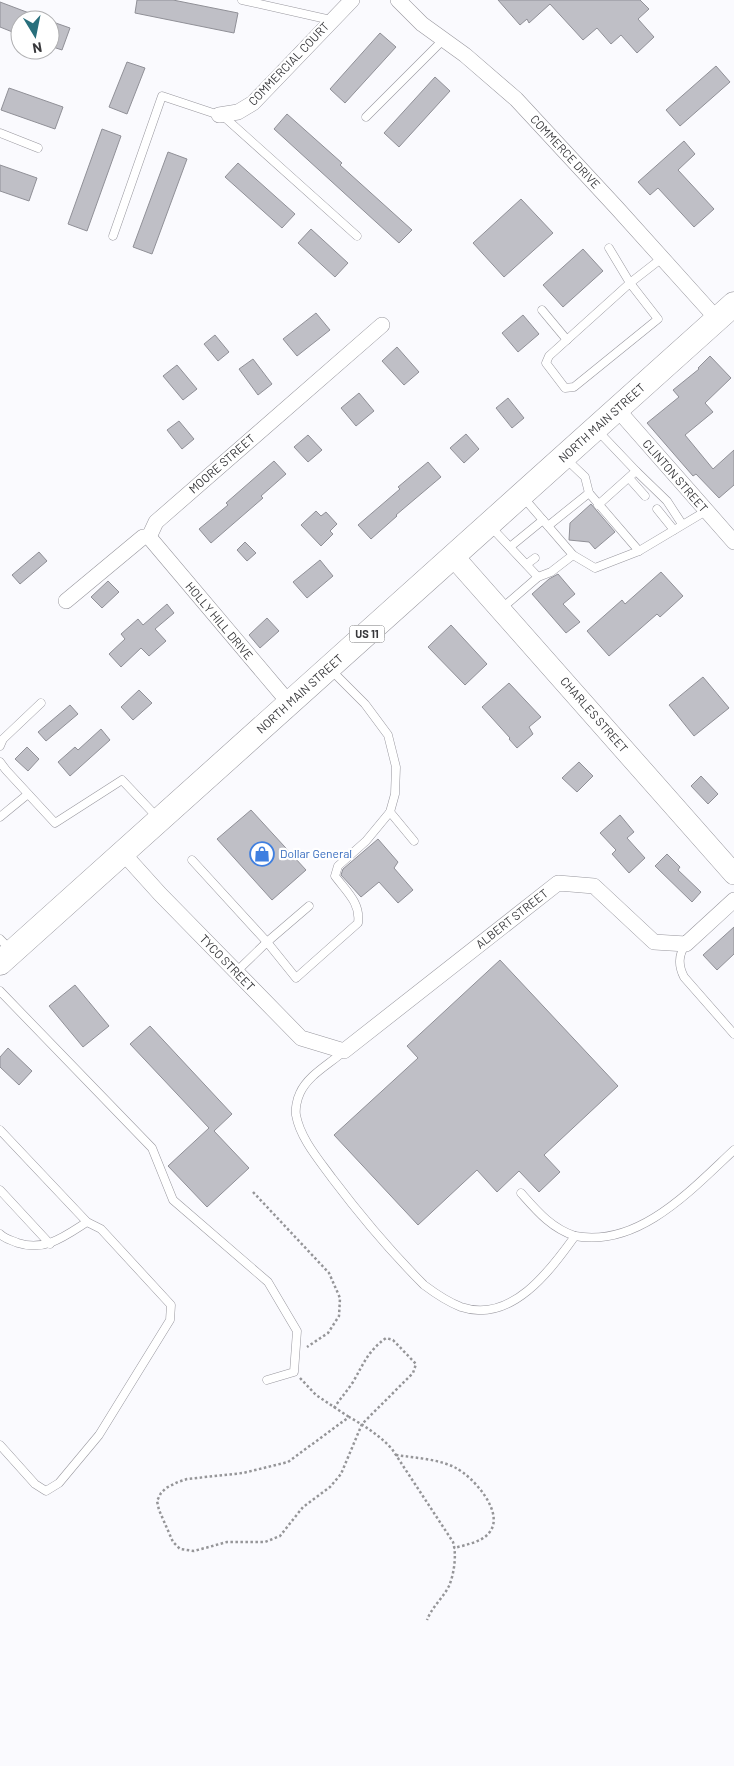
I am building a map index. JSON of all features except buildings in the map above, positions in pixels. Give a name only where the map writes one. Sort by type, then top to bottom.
[{"type":"main road","name":"NORTH MAIN STREET","points":[[4,951],[160,821],[726,312]]},
{"type":"street","name":"COMMERCIAL COURT","points":[[221,115],[238,112],[253,103],[352,0]]},
{"type":"street","name":"COMMERCE DRIVE","points":[[398,0],[422,24],[465,56],[516,99],[662,258],[726,312]]},
{"type":"street","name":"MOORE STREET","points":[[66,601],[143,537],[149,537],[156,522],[382,325]]},
{"type":"street","name":"CLINTON STREET","points":[[617,409],[734,542]]},
{"type":"street","name":"HOLLY HILL DRIVE","points":[[149,537],[290,704]]},
{"type":"street","name":"CHARLES STREET","points":[[453,556],[734,874]]},
{"type":"street","name":"TYCO STREET","points":[[123,853],[160,894],[301,1038],[344,1051]]},
{"type":"street","name":"ALBERT STREET","points":[[344,1051],[558,883],[594,886],[654,942],[686,944]]},
{"type":"street","points":[[686,944],[734,900]]},
{"type":"lane","points":[[242,0],[331,20]]},
{"type":"lane","points":[[366,117],[444,40]]},
{"type":"lane","points":[[112,236],[162,96],[221,115],[357,236]]},
{"type":"lane","points":[[0,133],[38,148]]},
{"type":"lane","points":[[609,248],[630,283],[658,319],[574,387],[565,388],[546,363],[549,356],[630,283],[662,258]]},
{"type":"lane","points":[[542,310],[567,340]]},
{"type":"lane","points":[[596,428],[666,501],[682,524]]},
{"type":"lane","points":[[565,457],[585,477],[589,493],[598,505],[639,551]]},
{"type":"lane","points":[[598,505],[636,471]]},
{"type":"lane","points":[[629,478],[645,496]]},
{"type":"lane","points":[[510,547],[589,493]]},
{"type":"lane","points":[[521,495],[545,523],[556,541],[573,555],[595,568],[639,551],[706,510]]},
{"type":"lane","points":[[656,509],[674,530]]},
{"type":"lane","points":[[489,524],[538,577]]},
{"type":"lane","points":[[501,609],[538,577],[551,572],[573,555]]},
{"type":"lane","points":[[526,564],[535,558]]},
{"type":"lane","points":[[192,860],[267,942],[296,978],[358,923],[360,913],[357,904],[334,876],[338,866],[366,841],[390,812],[395,794],[396,767],[388,735],[365,704],[329,668]]},
{"type":"lane","points":[[0,746],[3,739],[41,703]]},
{"type":"lane","points":[[0,762],[55,823],[122,780],[160,821]]},
{"type":"lane","points":[[0,816],[28,794]]},
{"type":"lane","points":[[390,812],[414,841]]},
{"type":"lane","points":[[236,972],[309,906]]},
{"type":"lane","points":[[686,944],[679,961],[684,977],[734,1034]]},
{"type":"lane","points":[[0,991],[152,1148],[173,1200],[268,1282],[297,1331],[294,1372],[267,1380]]},
{"type":"lane","points":[[344,1051],[309,1080],[300,1092],[296,1117],[302,1131],[328,1172],[358,1212],[424,1285],[437,1295],[462,1307],[476,1310],[502,1306],[521,1296],[540,1279],[575,1236]]},
{"type":"lane","points":[[0,1130],[87,1222],[101,1229],[171,1305],[170,1320],[99,1435],[59,1483],[46,1491],[35,1484],[0,1446]]},
{"type":"lane","points":[[521,1193],[553,1226],[575,1236],[610,1237],[623,1234],[647,1222],[688,1191],[734,1150]]},
{"type":"lane","points":[[0,1190],[50,1244]]},
{"type":"lane","points":[[0,1234],[4,1238],[27,1246],[50,1244],[87,1222]]},
{"type":"path","points":[[253,1192],[329,1273],[340,1298],[339,1316],[328,1333],[295,1355]]},
{"type":"path","points":[[334,1408],[353,1381],[365,1359],[375,1346],[386,1338],[393,1340],[416,1364],[413,1373],[362,1424],[337,1480],[303,1507],[280,1536],[265,1542],[227,1542],[189,1551],[180,1549],[173,1542],[157,1501],[161,1493],[171,1485],[187,1479],[243,1473],[288,1462],[349,1417]]},
{"type":"path","points":[[294,1372],[311,1390],[334,1408],[380,1436],[396,1455],[424,1501],[451,1538],[454,1548],[454,1567],[450,1584],[427,1620]]},
{"type":"path","points":[[396,1455],[449,1465],[469,1476],[480,1488],[491,1510],[494,1520],[493,1528],[482,1539],[454,1548]]},
{"type":"place","name":"Dollar General","points":[[262,854]]}]
